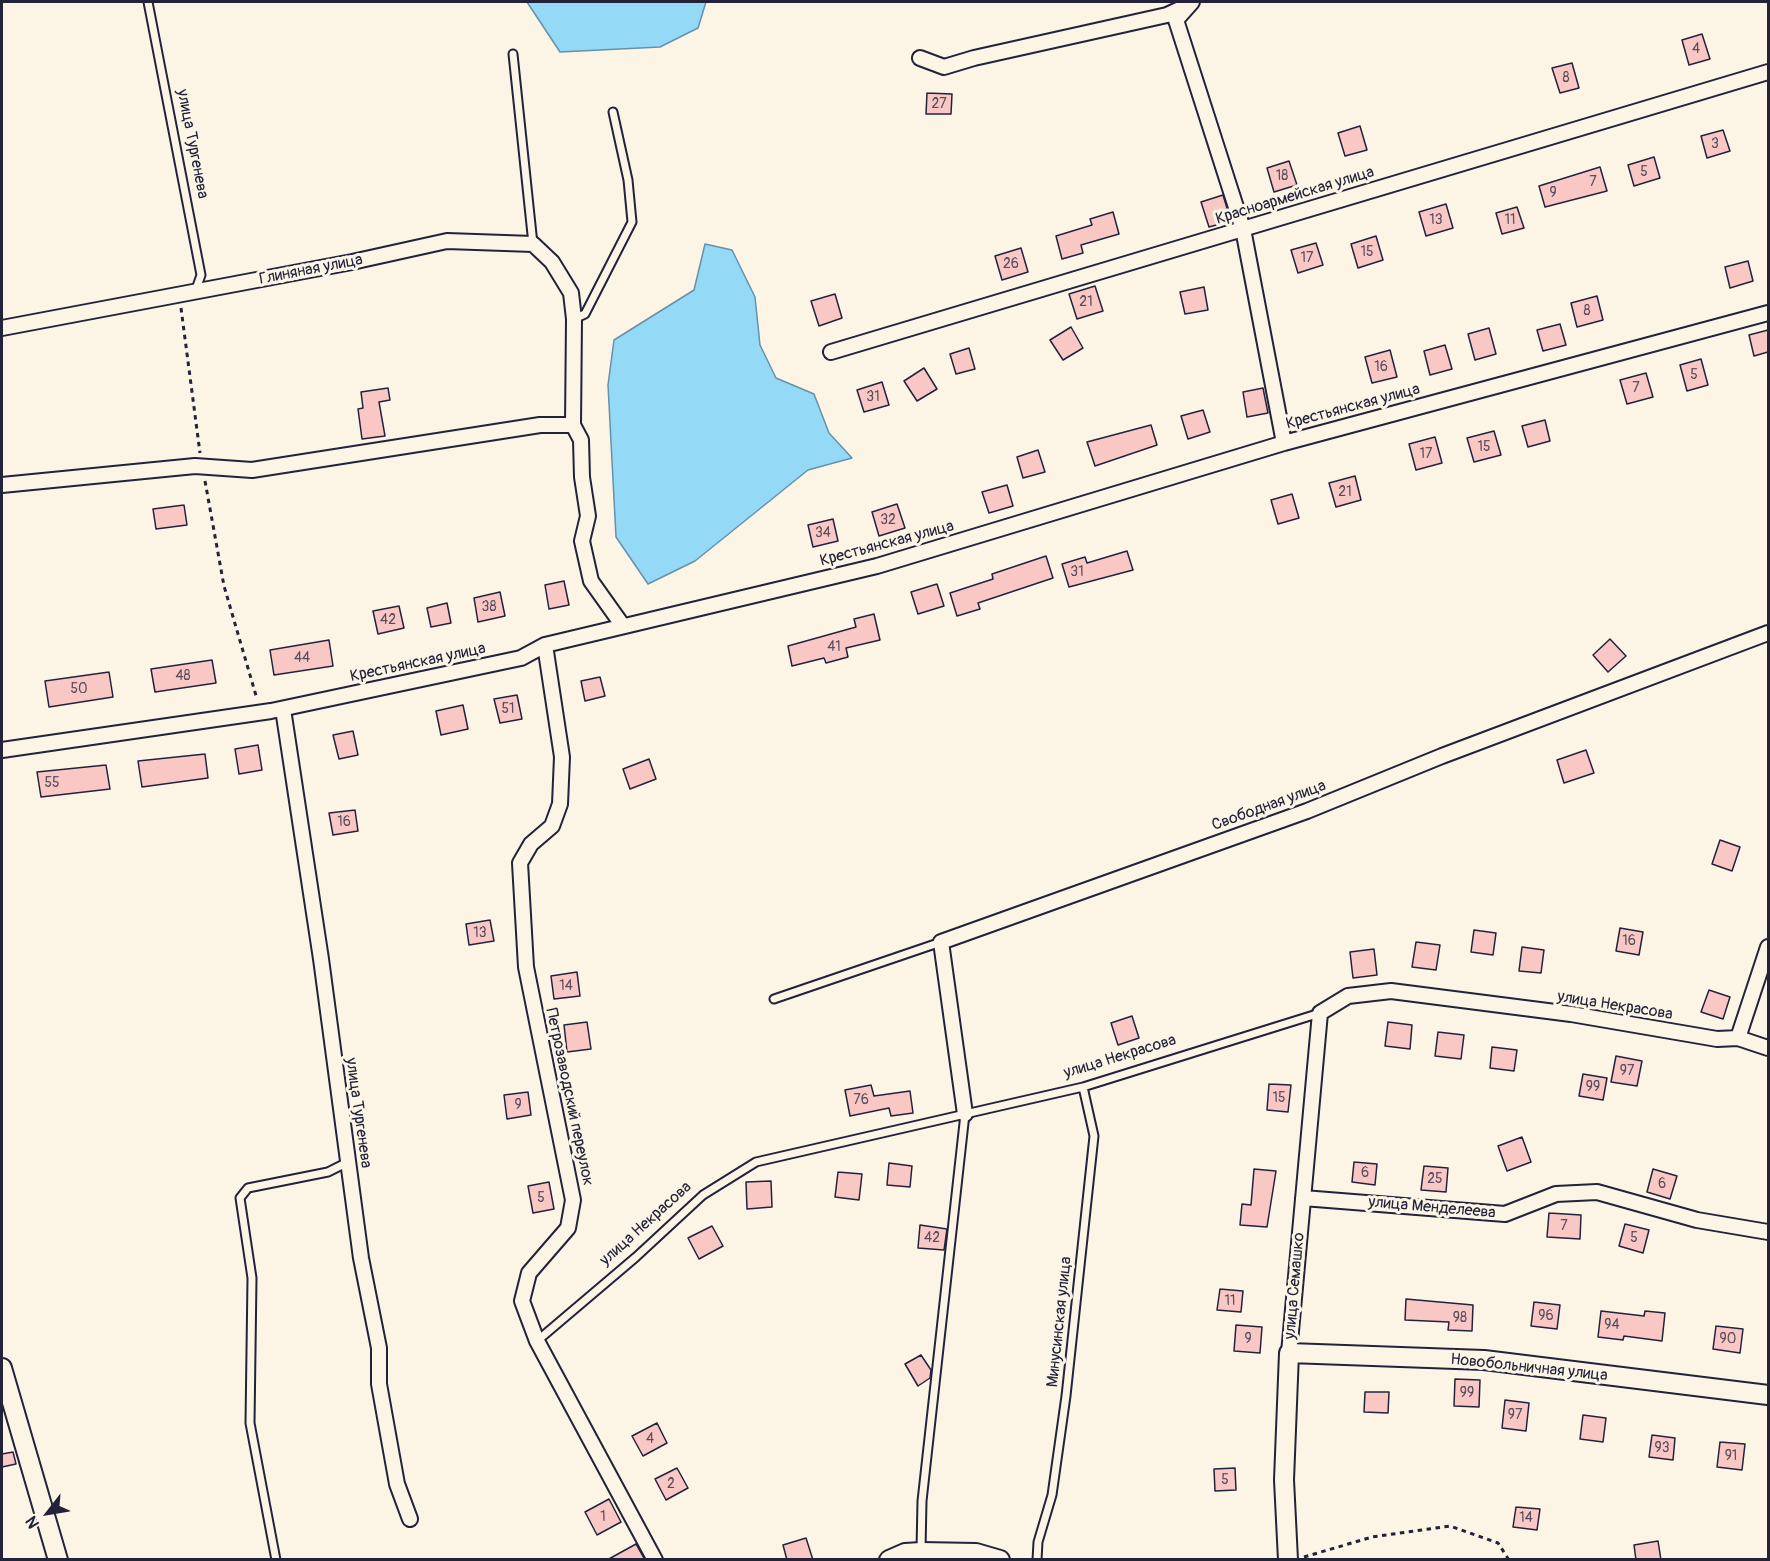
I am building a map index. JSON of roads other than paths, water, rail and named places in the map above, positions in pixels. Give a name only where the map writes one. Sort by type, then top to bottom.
[{"type":"street","points":[[920,58],[944,68],[974,58],[1167,15],[1192,2]]},
{"type":"street","points":[[1192,2],[1176,20],[1243,229],[1284,443]]},
{"type":"street","name":"Красноармейская улица","points":[[831,352],[1768,72]]},
{"type":"street","name":"Глиняная улица","points":[[2,328],[447,241],[533,244]]},
{"type":"street","points":[[533,244],[552,262],[571,293],[574,319],[573,425],[581,440],[582,477],[588,516],[582,541],[591,581],[622,626]]},
{"type":"street","name":"Крестьянская улица","points":[[2,750],[283,709],[521,658],[545,645],[877,566],[1284,443],[1768,313]]},
{"type":"street","points":[[2,486],[202,466],[252,470],[540,425],[573,425]]},
{"type":"street","name":"Свободная улица","points":[[941,942],[1307,811],[1442,756],[1768,633]]},
{"type":"street","name":"Петрозаводский переулок","points":[[545,645],[561,757],[560,804],[552,826],[531,844],[520,863],[526,967],[573,1200],[568,1228],[529,1273],[522,1301],[537,1341],[655,1560]]},
{"type":"street","name":"улица Тургенева","points":[[283,709],[321,959],[362,1258],[379,1348],[381,1395],[397,1484],[410,1519]]},
{"type":"street","points":[[941,942],[964,1114]]},
{"type":"street","points":[[1738,1038],[1768,946]]},
{"type":"street","name":"улица Некрасова","points":[[1320,1012],[1348,996],[1391,991],[1571,1014],[1717,1039],[1738,1038],[1768,1048]]},
{"type":"street","name":"улица Семашко","points":[[1288,1560],[1284,1480],[1290,1353],[1320,1012]]},
{"type":"street","name":"улица Менделеева","points":[[1303,1198],[1505,1214],[1557,1194],[1597,1192],[1697,1220],[1768,1232]]},
{"type":"street","name":"Новобольничная улица","points":[[1290,1353],[1484,1360],[1768,1395]]},
{"type":"street","points":[[2,1368],[58,1560]]},
{"type":"street","points":[[889,1560],[906,1553],[921,1552],[976,1553],[1000,1560]]},
{"type":"lane","name":"улица Тургенева","points":[[148,2],[201,275],[195,292]]},
{"type":"lane","points":[[513,54],[533,244]]},
{"type":"lane","points":[[574,319],[585,314],[632,222],[628,180],[613,112]]},
{"type":"lane","points":[[774,999],[941,942]]},
{"type":"lane","name":"улица Некрасова","points":[[537,1341],[636,1257],[703,1195],[756,1161],[1083,1087],[1320,1012]]},
{"type":"lane","name":"Минусинская улица","points":[[1036,1560],[1038,1542],[1052,1495],[1066,1396],[1094,1136],[1083,1087]]},
{"type":"lane","points":[[921,1552],[922,1501],[964,1114]]},
{"type":"lane","points":[[276,1560],[250,1423],[252,1278],[240,1198],[248,1188],[328,1172],[348,1162]]},
{"type":"water","points":[[527,2],[706,2],[698,28],[660,47],[560,52]]},
{"type":"water","points":[[705,244],[732,250],[755,297],[760,345],[776,378],[814,394],[829,433],[852,458],[808,470],[695,561],[648,584],[616,537],[608,385],[614,340],[694,290]]}]
